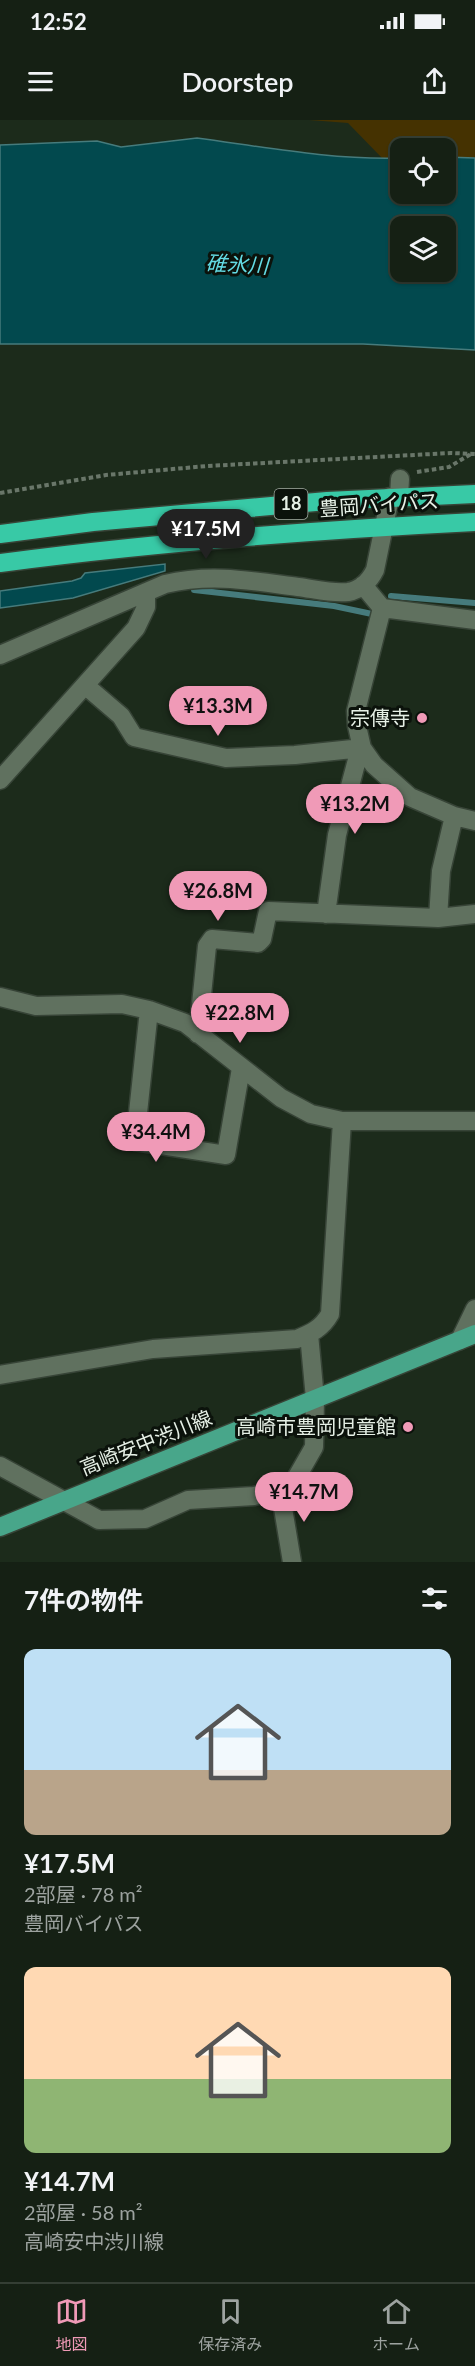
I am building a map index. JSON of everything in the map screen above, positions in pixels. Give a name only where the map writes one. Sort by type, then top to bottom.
[{"type":"highway","name":"豊岡バイパス","points":[[0,534],[396,491],[475,494]]},
{"type":"highway","name":"豊岡バイパス","points":[[0,563],[184,541],[384,526],[475,522]]},
{"type":"main road","name":"高崎安中渋川線","points":[[0,1527],[468,1337]]},
{"type":"street","points":[[0,655],[165,584],[191,578],[249,580],[350,592],[371,578],[375,570],[384,526],[396,491]]},
{"type":"street","points":[[363,585],[382,608],[475,620]]},
{"type":"street","points":[[0,780],[136,628],[146,607],[146,592]]},
{"type":"street","points":[[382,608],[356,711],[362,748],[374,765],[410,797],[454,816],[475,821]]},
{"type":"street","points":[[86,686],[121,716],[134,737],[226,758],[295,755],[362,748]]},
{"type":"street","points":[[326,914],[337,835],[362,748]]},
{"type":"street","points":[[438,918],[441,871],[454,816]]},
{"type":"street","points":[[198,1034],[207,946],[212,939],[258,943],[262,939],[268,911],[438,918],[475,914]]},
{"type":"street","points":[[0,997],[36,1006],[122,1004],[149,1010],[185,1023],[241,1068],[297,1107],[311,1114],[342,1121],[475,1121]]},
{"type":"street","points":[[149,1010],[135,1142],[226,1155],[241,1068]]},
{"type":"street","points":[[0,1375],[153,1349],[297,1339],[324,1324],[330,1314],[342,1121]]},
{"type":"street","points":[[468,1337],[475,1309]]},
{"type":"street","points":[[0,1466],[99,1520],[145,1519],[188,1500],[254,1496],[280,1490],[294,1482],[314,1447],[315,1399],[309,1334]]},
{"type":"street","points":[[280,1490],[292,1562]]},
{"type":"path","points":[[0,493],[106,475],[207,466],[451,453],[474,454]]},
{"type":"path","points":[[396,491],[406,474],[449,467],[474,454]]},
{"type":"shaded area","points":[[309,120],[475,120],[475,160],[456,160],[456,138],[390,138],[390,158],[382,158],[348,123]]},
{"type":"water","name":"碓氷川","points":[[197,138],[324,155],[390,158],[390,204],[456,204],[456,157],[475,158],[475,350],[363,344],[0,344],[0,145],[97,141],[121,147]]},
{"type":"water","points":[[165,564],[165,571],[73,598],[0,608],[0,591],[72,581],[81,578],[85,573]]},
{"type":"waterway","points":[[194,590],[334,606],[372,614]]},
{"type":"waterway","points":[[391,596],[475,603]]},
{"type":"place","name":"宗傳寺","points":[[422,718]]},
{"type":"place","name":"高崎市豊岡児童館","points":[[408,1427]]}]
